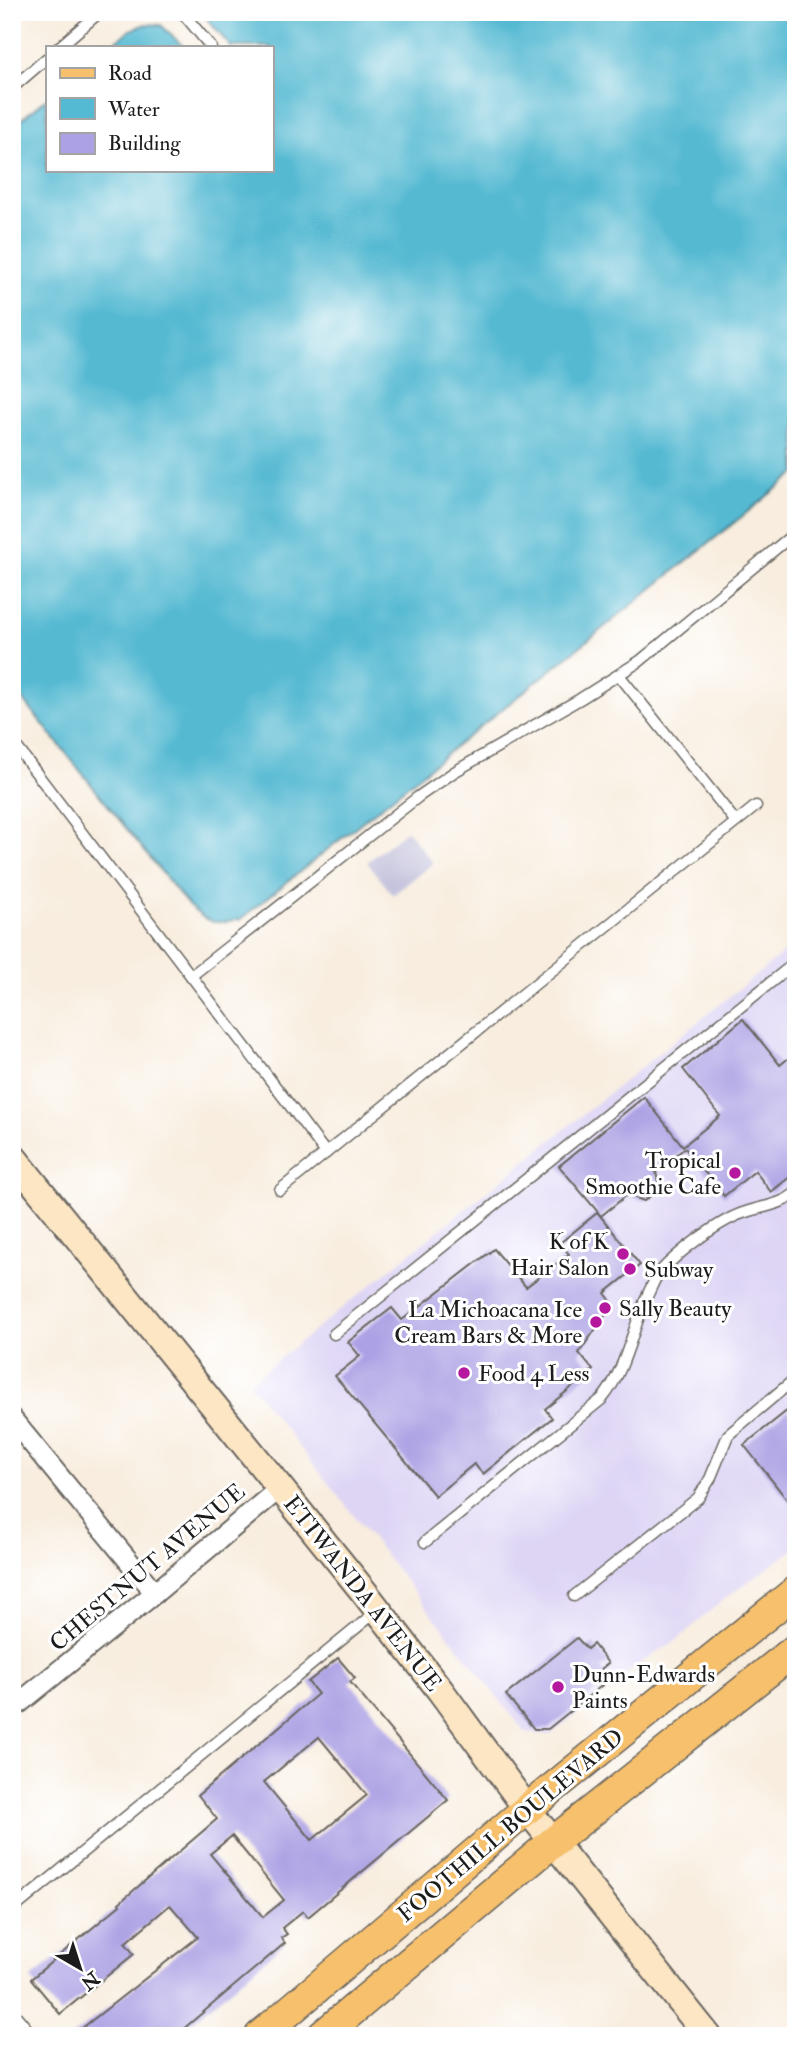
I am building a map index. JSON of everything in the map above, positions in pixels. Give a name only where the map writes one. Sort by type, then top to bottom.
[{"type":"main road","name":"ETIWANDA AVENUE","points":[[12,1156],[378,1610],[527,1809],[708,2036]]},
{"type":"main road","name":"FOOTHILL BOULEVARD","points":[[260,2036],[527,1809],[796,1591]]},
{"type":"main road","name":"FOOTHILL BOULEVARD","points":[[322,2036],[553,1842],[796,1649]]},
{"type":"street","points":[[12,1419],[155,1594]]},
{"type":"street","name":"CHESTNUT AVENUE","points":[[12,1709],[155,1594],[279,1488]]},
{"type":"lane","points":[[61,46],[100,12]]},
{"type":"lane","points":[[182,12],[210,46]]},
{"type":"lane","points":[[12,88],[46,59]]},
{"type":"lane","points":[[191,976],[418,797],[484,754],[619,675],[667,639],[796,531]]},
{"type":"lane","points":[[619,675],[736,822]]},
{"type":"lane","points":[[12,741],[326,1153]]},
{"type":"lane","points":[[280,1190],[756,806]]},
{"type":"lane","points":[[334,1334],[796,961]]},
{"type":"lane","points":[[425,1542],[602,1399],[612,1388],[641,1309],[658,1274],[725,1220],[771,1206],[796,1193]]},
{"type":"lane","points":[[574,1596],[698,1498],[728,1435],[796,1378]]},
{"type":"lane","points":[[12,1910],[378,1610]]},
{"type":"lane","points":[[12,2011],[33,2036]]},
{"type":"shaded area","points":[[407,830],[433,863],[393,895],[367,862]]},
{"type":"shaded area","points":[[796,943],[796,1548],[724,1599],[676,1641],[641,1663],[550,1735],[525,1732],[249,1383]]},
{"type":"water","points":[[201,12],[796,12],[796,473],[241,919],[218,922],[206,919],[188,905],[12,686],[12,127],[46,99],[46,172],[273,172],[273,46],[230,46]]},
{"type":"water","points":[[146,24],[161,25],[183,46],[110,46],[130,30]]},
{"type":"building","points":[[743,1019],[780,1065],[796,1052],[796,1172],[771,1192],[755,1171],[724,1196],[685,1148],[656,1171],[659,1189],[644,1201],[627,1195],[601,1216],[598,1213],[640,1265],[605,1293],[613,1304],[579,1353],[593,1370],[545,1409],[552,1418],[483,1474],[474,1464],[435,1496],[335,1376],[360,1356],[348,1342],[392,1308],[402,1320],[494,1249],[526,1287],[569,1254],[560,1243],[598,1212],[559,1166],[644,1097],[683,1146],[720,1116],[683,1069]]},
{"type":"building","points":[[788,1410],[796,1421],[796,1511],[744,1445]]},
{"type":"building","name":"Dunn-Edwards Paints","points":[[577,1638],[587,1649],[593,1644],[608,1663],[601,1669],[610,1679],[548,1729],[534,1729],[506,1695]]},
{"type":"building","points":[[338,1658],[355,1678],[350,1682],[448,1800],[308,1917],[303,1911],[282,1928],[287,1934],[281,1938],[285,1943],[175,2036],[72,2036],[198,1937],[170,1905],[125,1943],[134,1954],[60,2014],[31,1979],[217,1819],[198,1795],[318,1694],[308,1682]],"holes":[[[319,1737],[367,1795],[312,1840],[264,1782]],[[232,1836],[284,1900],[263,1917],[210,1854]]]},
{"type":"place","name":"Tropical Smoothie Cafe","points":[[735,1173]]},
{"type":"place","name":"K of K Hair Salon","points":[[623,1254]]},
{"type":"place","name":"Subway","points":[[630,1269]]},
{"type":"place","name":"Sally Beauty","points":[[605,1308]]},
{"type":"place","name":"La Michoacana Ice Cream Bars & More","points":[[596,1322]]},
{"type":"place","name":"Food 4 Less","points":[[464,1373]]},
{"type":"place","name":"Dunn-Edwards Paints","points":[[558,1687]]}]
